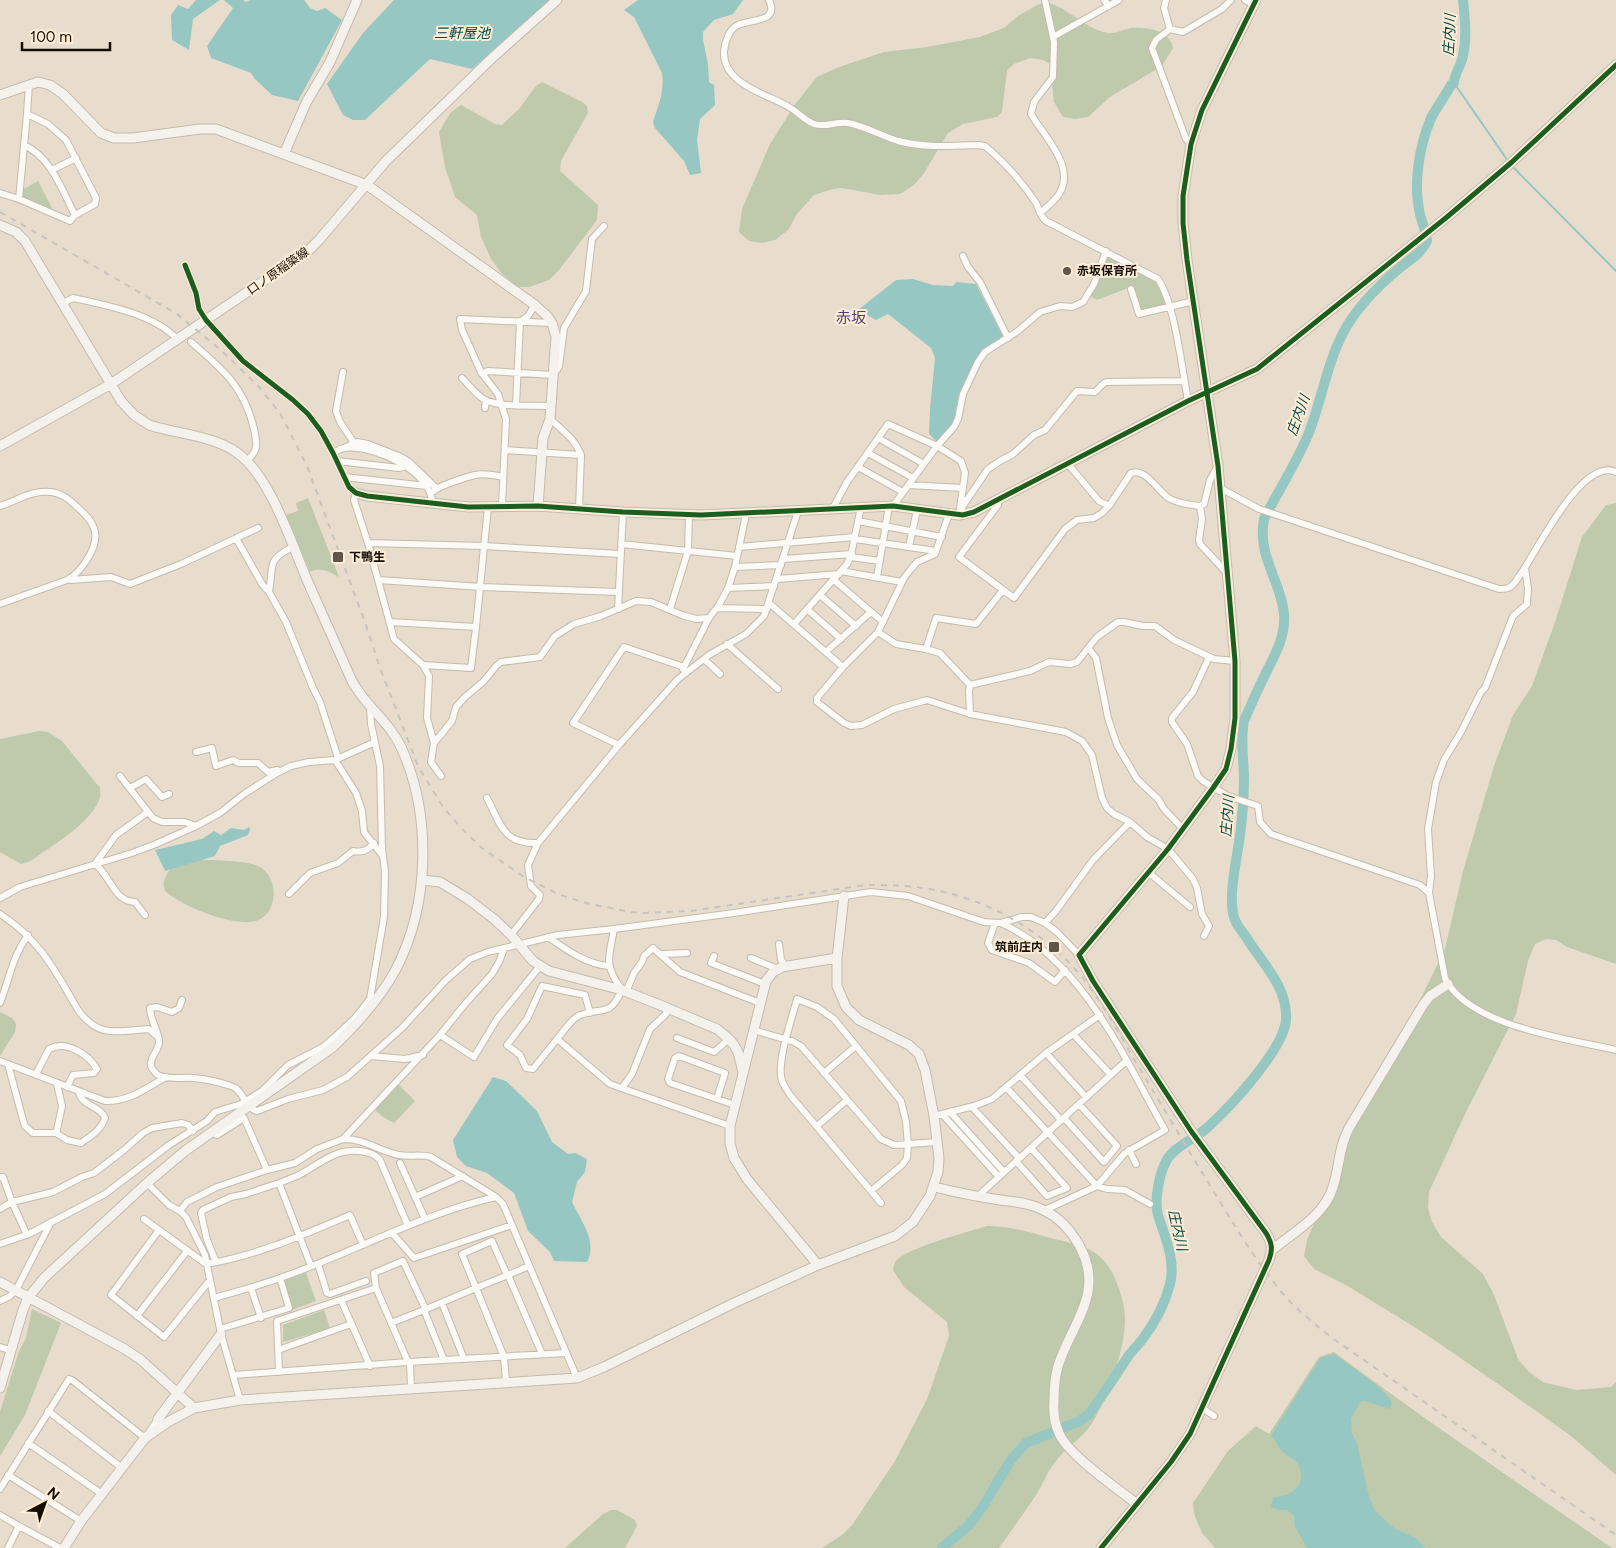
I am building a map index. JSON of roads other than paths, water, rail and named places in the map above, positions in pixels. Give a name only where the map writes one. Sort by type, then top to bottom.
[{"type":"street","points":[[284,154],[306,103],[330,62],[357,0]]},
{"type":"street","name":"口ノ原稲築線","points":[[0,446],[110,384],[308,251],[386,161],[491,59],[557,0]]},
{"type":"street","points":[[769,0],[772,5],[772,12],[769,15],[761,20],[737,25],[730,32],[724,50],[724,60],[732,74],[757,92],[790,107],[809,122],[817,125],[826,126],[846,123],[892,139],[919,145],[985,146],[1020,183],[1037,205],[1040,214],[1046,221],[1158,279],[1163,286],[1169,306],[1188,401]]},
{"type":"street","points":[[1040,214],[1058,195],[1062,185],[1064,169],[1060,157],[1031,114],[1034,102],[1053,77],[1053,36],[1045,0]]},
{"type":"street","points":[[1104,0],[1109,6]]},
{"type":"street","points":[[1053,36],[1119,0]]},
{"type":"street","points":[[1166,0],[1164,8],[1170,29]]},
{"type":"street","points":[[1170,29],[1183,32],[1222,9],[1231,0]]},
{"type":"street","points":[[1079,955],[1168,849],[1214,788],[1226,769],[1231,750],[1234,718],[1235,661],[1218,466],[1187,260],[1183,223],[1183,196],[1190,144],[1202,110],[1252,2]]},
{"type":"street","points":[[1170,29],[1156,40],[1152,48],[1186,139],[1190,144]]},
{"type":"street","points":[[185,265],[196,293],[199,309],[206,320],[243,361],[308,414],[321,431],[348,487],[356,493],[367,496],[432,498],[488,507],[538,506],[689,515],[746,514],[891,506],[949,514],[974,512],[1188,401],[1257,369],[1447,217],[1512,162],[1616,65]]},
{"type":"street","points":[[0,94],[38,82],[50,85],[63,94],[101,133],[114,138],[133,138],[200,129],[216,129],[367,185],[535,305],[552,323],[556,337],[550,419],[543,438],[538,506]]},
{"type":"street","points":[[19,198],[29,84]]},
{"type":"street","points":[[0,192],[19,198],[70,221],[75,215],[95,204],[96,198],[66,140],[48,124],[27,114]]},
{"type":"street","points":[[24,144],[39,153],[52,170],[75,215]]},
{"type":"street","points":[[52,170],[76,158]]},
{"type":"street","points":[[0,225],[16,232],[25,241],[110,384],[129,410],[141,420],[160,428],[219,443],[236,452],[247,461],[264,482],[352,681],[358,692],[391,729],[401,747],[414,780],[421,812],[424,853],[422,880],[407,941],[395,970],[375,1002],[355,1026],[333,1047],[248,1104],[188,1149],[147,1183],[44,1278],[28,1298],[10,1350],[0,1388]]},
{"type":"street","points":[[482,374],[488,370],[518,373],[553,373],[557,370],[564,328],[586,291],[592,239],[604,226]]},
{"type":"street","points":[[877,578],[891,506],[954,427],[958,419],[963,394],[978,362],[985,352],[1008,338],[1040,312],[1060,306],[1072,307],[1083,302],[1094,284],[1106,251]]},
{"type":"street","points":[[964,256],[968,267],[980,282],[1008,338]]},
{"type":"street","points":[[1131,289],[1138,314],[1194,301]]},
{"type":"street","points":[[63,304],[73,298],[127,312],[162,326],[177,339]]},
{"type":"street","points":[[520,322],[528,316],[535,305]]},
{"type":"street","points":[[502,506],[506,420],[498,394],[482,374],[462,330],[460,319],[552,323]]},
{"type":"street","points":[[516,404],[520,322]]},
{"type":"street","points":[[191,342],[231,379],[242,395],[251,419],[257,445],[254,454],[247,461]]},
{"type":"street","points":[[343,372],[336,411],[340,422],[354,443]]},
{"type":"street","points":[[462,378],[479,396],[486,400],[502,404],[550,406]]},
{"type":"street","points":[[960,512],[988,469],[1014,454],[1034,436],[1045,430],[1077,391],[1095,392],[1107,382],[1184,381]]},
{"type":"street","points":[[485,408],[486,400]]},
{"type":"street","points":[[550,419],[571,438],[578,446],[582,455],[579,509]]},
{"type":"street","points":[[833,508],[858,467],[888,424],[937,446],[961,461],[965,473],[960,512]]},
{"type":"street","points":[[878,438],[924,464]]},
{"type":"street","points":[[333,453],[354,443],[368,444],[409,462],[436,488]]},
{"type":"street","points":[[343,448],[374,451],[406,466],[427,486],[432,498]]},
{"type":"street","points":[[505,450],[582,455]]},
{"type":"street","points":[[868,453],[913,478]]},
{"type":"street","points":[[337,461],[399,468],[406,466]]},
{"type":"street","points":[[1068,464],[1100,501],[1109,506]]},
{"type":"street","points":[[1200,506],[1204,504],[1210,480],[1218,466]]},
{"type":"street","points":[[858,467],[903,492]]},
{"type":"street","points":[[1220,488],[1259,509],[1499,589],[1505,589],[1512,586],[1525,568],[1566,503],[1580,485],[1604,470],[1616,472]]},
{"type":"street","points":[[998,500],[998,505],[959,557],[1014,598],[1065,529],[1077,520],[1094,518],[1102,513],[1109,506],[1131,473],[1135,471],[1151,480],[1167,497],[1200,506]]},
{"type":"street","points":[[436,488],[476,475],[489,474],[503,477]]},
{"type":"street","points":[[344,477],[427,486]]},
{"type":"street","points":[[908,485],[963,488]]},
{"type":"street","points":[[432,498],[436,488]]},
{"type":"street","points":[[0,506],[30,493],[53,492],[63,495],[84,513],[90,520],[95,533],[94,544],[83,568],[76,575],[0,604]]},
{"type":"street","points":[[356,493],[354,500],[368,543],[394,639],[422,665],[429,676],[427,718],[434,743],[431,762],[441,776]]},
{"type":"street","points":[[1200,506],[1202,519],[1200,544],[1227,574]]},
{"type":"street","points":[[422,665],[471,668],[488,507]]},
{"type":"street","points":[[794,624],[834,580],[851,555],[861,507]]},
{"type":"street","points":[[909,547],[917,510]]},
{"type":"street","points":[[511,936],[539,899],[540,895],[532,886],[530,880],[528,865],[538,843],[619,745],[678,679],[704,659],[746,634],[764,616],[798,511]]},
{"type":"street","points":[[618,609],[623,512]]},
{"type":"street","points":[[678,679],[709,618],[728,588],[738,556],[746,514]]},
{"type":"street","points":[[949,514],[936,554],[917,562],[902,582],[878,632],[843,667],[817,698],[817,702],[844,723],[851,726],[862,725],[894,708],[926,700],[970,714],[1066,732],[1082,741],[1092,755],[1102,798],[1107,808],[1130,822],[1147,837],[1168,849],[1196,884],[1202,914],[1210,926],[1204,936]]},
{"type":"street","points":[[670,609],[688,550],[689,515]]},
{"type":"street","points":[[858,521],[942,537]]},
{"type":"street","points":[[67,580],[111,577],[130,584],[181,564],[258,528]]},
{"type":"street","points":[[236,538],[286,622],[320,702],[336,759],[356,793],[362,811],[363,829],[383,856]]},
{"type":"street","points":[[739,547],[855,538],[936,552]]},
{"type":"street","points":[[368,543],[484,546],[620,554]]},
{"type":"street","points":[[620,544],[738,556]]},
{"type":"street","points":[[269,592],[275,558],[293,547]]},
{"type":"street","points":[[735,567],[851,555],[880,561]]},
{"type":"street","points":[[1525,568],[1528,588],[1526,604],[1513,616],[1485,688],[1444,760],[1436,782],[1428,829],[1431,876],[1429,893],[1445,978],[1462,999],[1492,1018],[1616,1050]]},
{"type":"street","points":[[776,579],[840,572],[902,582]]},
{"type":"street","points":[[378,580],[481,587],[618,592]]},
{"type":"street","points":[[834,580],[883,622]]},
{"type":"street","points":[[728,588],[774,586]]},
{"type":"street","points":[[926,649],[936,618],[976,624],[1003,590]]},
{"type":"street","points":[[820,595],[856,626]]},
{"type":"street","points":[[434,743],[452,721],[456,708],[465,697],[484,681],[496,666],[501,662],[540,656],[555,636],[574,624],[602,616],[636,601],[651,602],[696,619],[709,618]]},
{"type":"street","points":[[717,608],[768,606],[794,624],[843,667]]},
{"type":"street","points":[[807,609],[840,639]]},
{"type":"street","points":[[829,649],[871,612]]},
{"type":"street","points":[[390,622],[476,627]]},
{"type":"street","points":[[970,685],[1023,673],[1049,662],[1070,664],[1077,662],[1098,638],[1118,622],[1155,626],[1174,640],[1209,657],[1235,661]]},
{"type":"street","points":[[878,632],[896,644],[940,653],[970,685]]},
{"type":"street","points":[[727,644],[778,689]]},
{"type":"street","points":[[619,745],[573,723],[624,647],[684,667]]},
{"type":"street","points":[[1089,649],[1096,658],[1108,718],[1116,745],[1137,778],[1159,800],[1164,809],[1183,829]]},
{"type":"street","points":[[1209,657],[1193,692],[1174,714],[1172,722],[1187,744],[1198,776],[1228,796],[1258,806],[1260,822],[1271,834],[1420,885],[1429,893]]},
{"type":"street","points":[[704,659],[720,674]]},
{"type":"street","points":[[970,685],[970,714]]},
{"type":"street","points":[[0,1244],[27,1235],[106,1194],[219,1110],[248,1104],[288,1065],[323,1047],[337,1035],[354,1019],[370,999],[384,917],[385,872],[381,782],[371,724],[370,706]]},
{"type":"street","points":[[0,898],[20,887],[132,853],[196,826],[220,813],[264,780],[291,766],[336,759],[375,742]]},
{"type":"street","points":[[196,752],[212,748],[216,766],[233,760],[258,763],[268,772],[282,771]]},
{"type":"street","points":[[120,776],[153,818],[162,822],[185,822],[196,826]]},
{"type":"street","points":[[130,788],[146,779],[162,797],[169,794]]},
{"type":"street","points":[[487,798],[508,835],[520,842],[538,843]]},
{"type":"street","points":[[95,864],[116,835],[148,812]]},
{"type":"street","points":[[1044,923],[1056,911],[1093,860],[1130,822]]},
{"type":"street","points":[[289,894],[310,873],[338,863],[353,851],[369,850],[374,843]]},
{"type":"street","points":[[95,864],[103,870],[116,893],[127,902],[135,902],[145,914]]},
{"type":"street","points":[[1148,872],[1190,907]]},
{"type":"street","points":[[422,880],[440,882],[494,919],[519,944],[527,955],[540,966],[558,975],[624,991],[712,1027],[729,1039],[738,1052],[744,1074]]},
{"type":"street","points":[[182,1000],[180,1008],[172,1012],[157,1007],[150,1008],[151,1016],[159,1033],[158,1050],[151,1061],[151,1066],[159,1076],[194,1078],[233,1086],[240,1091],[254,1111],[261,1111],[288,1099],[323,1090],[347,1078],[402,1028],[446,980],[470,959],[548,937],[871,892],[908,896],[973,920],[998,923],[1041,947],[1065,970],[1100,1015],[1165,1130],[1129,1150],[1097,1186],[1045,1210]]},
{"type":"street","points":[[158,1425],[194,1408],[240,1400],[577,1378],[604,1368],[734,1303],[818,1265],[895,1236],[912,1222],[925,1206],[935,1187],[938,1172],[938,1115],[925,1070],[918,1054],[909,1045],[859,1020],[846,1007],[837,986],[837,958],[844,896]]},
{"type":"street","points":[[0,914],[28,935],[49,961],[83,1018],[103,1031],[149,1029],[158,1037]]},
{"type":"street","points":[[1065,970],[1055,982],[1029,963],[992,950],[988,943],[998,923],[1022,917],[1044,923],[1057,932],[1079,955],[1093,981],[1191,1131],[1266,1233],[1272,1245],[1269,1260],[1190,1434],[1176,1455],[1101,1548]]},
{"type":"street","points":[[614,929],[608,966],[624,991]]},
{"type":"street","points":[[0,1002],[13,959],[28,935]]},
{"type":"street","points":[[548,937],[584,959],[598,965],[608,966]]},
{"type":"street","points":[[779,944],[782,968]]},
{"type":"street","points":[[590,1012],[585,995],[542,986],[527,1019],[507,1045],[520,1055],[526,1068],[533,1069],[575,1018],[590,1012],[611,1008],[616,1003],[648,951],[653,948],[680,972],[760,1003]]},
{"type":"street","points":[[343,1139],[424,1054],[492,974],[504,949]]},
{"type":"street","points":[[661,954],[687,952]]},
{"type":"street","points":[[714,956],[712,963],[765,984]]},
{"type":"street","points":[[750,958],[782,968]]},
{"type":"street","points":[[818,1265],[747,1179],[734,1158],[730,1143],[730,1126],[765,984],[773,972],[782,968],[837,958]]},
{"type":"street","points":[[440,1035],[474,1057],[498,1019],[540,966]]},
{"type":"street","points":[[1272,1250],[1314,1216],[1324,1204],[1334,1186],[1342,1140],[1423,1004],[1430,996],[1448,984]]},
{"type":"street","points":[[871,1191],[904,1162],[908,1154],[904,1110],[901,1101],[834,1019],[808,1002],[797,999],[782,1060],[782,1082],[790,1095],[881,1203]]},
{"type":"street","points":[[622,1088],[632,1074],[650,1029],[663,1017],[668,1008]]},
{"type":"street","points":[[938,1115],[972,1107],[992,1099],[1046,1053],[1100,1015]]},
{"type":"street","points":[[753,1030],[787,1039],[801,1046],[880,1139],[894,1145],[908,1146],[937,1142]]},
{"type":"street","points":[[1073,1034],[1111,1075]]},
{"type":"street","points":[[677,1038],[714,1052],[729,1039]]},
{"type":"street","points":[[557,1039],[606,1081],[730,1126]]},
{"type":"street","points":[[824,1073],[856,1046]]},
{"type":"street","points":[[36,1074],[49,1049],[53,1047],[72,1048],[84,1055],[97,1069],[94,1074],[73,1075],[67,1088]]},
{"type":"street","points":[[1046,1053],[1086,1097]]},
{"type":"street","points":[[371,1056],[405,1059],[424,1054]]},
{"type":"street","points":[[717,1099],[726,1073],[679,1056],[675,1058],[668,1079],[670,1083],[717,1099],[735,1105]]},
{"type":"street","points":[[0,1061],[105,1101],[142,1093],[166,1077]]},
{"type":"street","points":[[978,1196],[1126,1061]]},
{"type":"street","points":[[8,1064],[25,1126],[30,1131],[38,1134],[56,1132],[67,1140],[81,1143],[100,1128],[103,1124],[104,1116],[83,1101],[80,1097],[80,1092]]},
{"type":"street","points":[[1020,1075],[1104,1162],[1117,1146],[1079,1104]]},
{"type":"street","points":[[56,1132],[62,1114],[57,1084]]},
{"type":"street","points":[[1006,1087],[1097,1186],[1107,1189],[1125,1190],[1150,1204]]},
{"type":"street","points":[[817,1126],[847,1100]]},
{"type":"street","points":[[972,1107],[1047,1196],[1067,1188],[1031,1148]]},
{"type":"street","points":[[950,1112],[1002,1175]]},
{"type":"street","points":[[938,1115],[1002,1175]]},
{"type":"street","points":[[212,1132],[218,1135],[244,1118],[267,1170]]},
{"type":"street","points":[[0,1210],[12,1202],[53,1192],[94,1173],[143,1133],[152,1128],[182,1123],[188,1125],[193,1131]]},
{"type":"street","points":[[180,1139],[188,1149]]},
{"type":"street","points":[[180,1211],[187,1202],[217,1187],[267,1170],[296,1163],[317,1149],[343,1139],[359,1140],[402,1156],[424,1155],[431,1157],[496,1197],[503,1204],[577,1378]]},
{"type":"street","points":[[1129,1150],[1136,1164]]},
{"type":"street","points":[[216,1262],[207,1240],[201,1213],[203,1210],[231,1197],[246,1194],[297,1176],[336,1154],[346,1151],[367,1152],[380,1160],[408,1226]]},
{"type":"street","points":[[400,1163],[425,1219]]},
{"type":"street","points":[[415,1197],[463,1176]]},
{"type":"street","points":[[0,1177],[3,1178],[27,1235]]},
{"type":"street","points":[[147,1183],[169,1205],[186,1217],[205,1255],[221,1332],[240,1400]]},
{"type":"street","points":[[279,1183],[311,1266]]},
{"type":"street","points":[[935,1187],[1027,1204],[1045,1210],[1057,1219],[1075,1239],[1086,1262],[1089,1278],[1083,1312],[1058,1367],[1054,1395],[1054,1420],[1059,1434],[1070,1450],[1137,1504]]},
{"type":"street","points":[[214,1298],[280,1278],[425,1219],[496,1197]]},
{"type":"street","points":[[144,1219],[206,1264],[240,1257],[350,1215],[363,1245]]},
{"type":"street","points":[[0,1301],[10,1296],[16,1290],[51,1221]]},
{"type":"street","points":[[392,1233],[414,1258],[512,1226]]},
{"type":"street","points":[[159,1230],[110,1295],[164,1337],[210,1280]]},
{"type":"street","points":[[506,1382],[504,1357],[462,1254],[492,1241],[542,1354]]},
{"type":"street","points":[[137,1316],[187,1251]]},
{"type":"street","points":[[411,1388],[409,1362],[376,1288],[374,1273],[403,1261],[444,1360]]},
{"type":"street","points":[[318,1264],[327,1293],[330,1294],[366,1281]]},
{"type":"street","points":[[391,1323],[529,1266]]},
{"type":"street","points":[[64,1548],[81,1521],[145,1438],[158,1425],[178,1392],[221,1332],[289,1308],[280,1278]]},
{"type":"street","points":[[0,1282],[140,1359],[194,1408]]},
{"type":"street","points":[[251,1288],[261,1318]]},
{"type":"street","points":[[279,1372],[277,1321],[376,1288]]},
{"type":"street","points":[[341,1300],[370,1366]]},
{"type":"street","points":[[442,1303],[464,1359]]},
{"type":"street","points":[[278,1350],[351,1324]]},
{"type":"street","points":[[0,1347],[10,1350]]},
{"type":"street","points":[[234,1375],[566,1353]]},
{"type":"street","points":[[0,1489],[69,1379],[145,1438]]},
{"type":"street","points":[[1202,1408],[1214,1416]]},
{"type":"street","points":[[48,1411],[122,1468]]},
{"type":"street","points":[[28,1443],[102,1494]]},
{"type":"street","points":[[8,1475],[81,1521]]},
{"type":"street","points":[[0,1515],[60,1548]]},
{"type":"street","points":[[8,1548],[19,1526]]},
{"type":"water","points":[[196,0],[220,0],[193,19],[189,50],[172,40],[171,15],[178,5],[188,9]]},
{"type":"water","points":[[224,0],[243,0],[246,2],[250,0],[304,0],[310,8],[317,11],[325,8],[342,20],[298,101],[272,95],[251,73],[211,58],[207,46],[233,8]]},
{"type":"water","name":"三軒屋池","points":[[394,0],[550,0],[472,69],[430,59],[365,120],[353,120],[343,115],[327,84],[363,33]]},
{"type":"water","points":[[638,0],[743,0],[733,14],[714,20],[703,32],[709,82],[714,85],[715,105],[700,119],[697,140],[701,173],[690,175],[684,161],[655,128],[653,122],[662,92],[662,73],[634,17],[624,10]]},
{"type":"water","points":[[913,279],[933,285],[953,286],[956,282],[976,284],[1003,336],[977,358],[959,394],[951,427],[937,442],[929,434],[935,358],[931,348],[888,314],[876,320],[858,310],[896,280]]},
{"type":"water","points":[[249,827],[248,835],[220,846],[215,856],[165,871],[155,850],[202,839],[214,831],[221,835],[231,828],[244,830]]},
{"type":"water","points":[[493,1077],[506,1081],[537,1111],[552,1142],[568,1154],[575,1153],[587,1159],[585,1172],[577,1182],[572,1202],[584,1224],[591,1247],[587,1262],[554,1261],[550,1252],[528,1231],[514,1193],[487,1173],[466,1166],[457,1157],[453,1140]]},
{"type":"water","points":[[1334,1354],[1374,1383],[1391,1401],[1390,1409],[1365,1401],[1360,1402],[1351,1419],[1352,1433],[1357,1443],[1369,1497],[1375,1511],[1394,1528],[1417,1539],[1425,1548],[1307,1548],[1295,1527],[1294,1516],[1287,1510],[1271,1507],[1273,1498],[1288,1494],[1296,1489],[1301,1481],[1301,1475],[1298,1464],[1282,1451],[1271,1436],[1320,1358]]},
{"type":"waterway","name":"庄内川","points":[[942,1548],[968,1526],[982,1508],[1010,1461],[1026,1443],[1080,1421],[1089,1414],[1129,1355],[1155,1321],[1168,1291],[1172,1266],[1157,1209],[1158,1186],[1165,1164],[1172,1153],[1208,1127],[1242,1092],[1266,1061],[1283,1032],[1286,1008],[1279,987],[1236,923],[1232,900],[1243,803],[1242,743],[1244,721],[1278,648],[1284,623],[1279,590],[1266,557],[1263,533],[1264,519],[1310,430],[1337,345],[1348,324],[1376,289],[1419,253],[1427,241],[1418,202],[1418,166],[1423,141],[1431,118],[1454,83],[1462,60],[1465,35],[1463,0]]},
{"type":"waterway","points":[[1454,83],[1508,161]]},
{"type":"waterway","points":[[1512,166],[1616,271]]},
{"type":"railway","points":[[0,212],[177,314],[222,351],[259,387],[280,413],[307,466],[380,668],[418,766],[443,807],[482,848],[524,877],[560,895],[586,903],[630,912],[691,911],[866,885],[887,885],[916,887],[970,899],[1014,920],[1053,947],[1094,992],[1236,1228],[1275,1284],[1290,1301],[1308,1319],[1335,1340],[1616,1535]]},
{"type":"place","name":"赤坂保育所","points":[[1067,271]]},
{"type":"place","name":"下鴨生","points":[[338,557]]},
{"type":"place","name":"筑前庄内","points":[[1054,947]]},
{"type":"district","name":"赤坂","points":[[851,318]]}]
